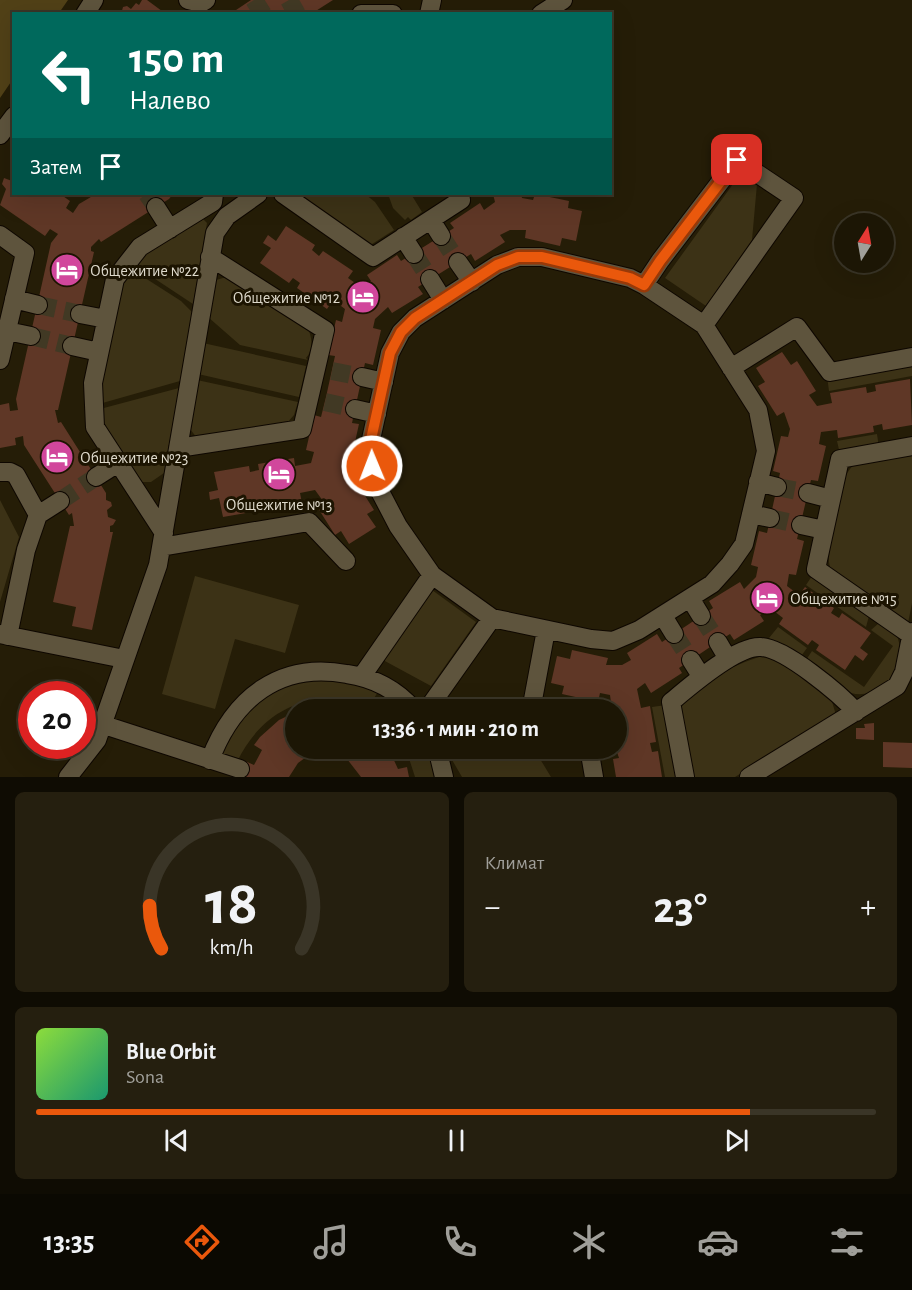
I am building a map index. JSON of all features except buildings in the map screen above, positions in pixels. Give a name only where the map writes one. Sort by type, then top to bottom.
[{"type":"lane","points":[[188,0],[201,3],[206,0]]},
{"type":"lane","points":[[544,12],[563,0]]},
{"type":"lane","points":[[644,285],[737,160],[794,198],[704,325]]},
{"type":"lane","points":[[68,777],[97,740],[123,659],[158,565],[215,233],[227,216],[257,195]]},
{"type":"lane","points":[[285,195],[373,257],[461,200],[460,195]]},
{"type":"lane","points":[[163,540],[95,427],[93,383],[99,352],[115,279],[140,248],[213,198],[227,216]]},
{"type":"lane","points":[[156,207],[170,229]]},
{"type":"lane","points":[[431,220],[441,236]]},
{"type":"lane","points":[[0,235],[25,253],[0,360]]},
{"type":"lane","points":[[403,237],[414,254]]},
{"type":"lane","points":[[178,448],[302,429],[317,401],[324,369],[325,330],[210,257]]},
{"type":"lane","points":[[518,257],[542,257],[630,278],[644,285],[704,325],[758,410],[766,451],[744,544],[712,584],[639,630],[613,640],[591,639],[492,618],[432,575],[398,526],[375,482],[370,444],[390,353],[401,332],[415,318],[497,265],[518,257]]},
{"type":"lane","points":[[458,262],[472,282]]},
{"type":"lane","points":[[430,279],[443,300]]},
{"type":"lane","points":[[14,299],[38,305]]},
{"type":"lane","points":[[80,314],[106,320]]},
{"type":"lane","points":[[731,368],[796,327],[830,372],[912,357]]},
{"type":"lane","points":[[7,331],[31,336]]},
{"type":"lane","points":[[72,346],[99,352]]},
{"type":"lane","points":[[362,377],[384,382]]},
{"type":"lane","points":[[355,409],[376,414]]},
{"type":"lane","points":[[749,777],[897,686],[904,672],[912,634],[816,569],[840,459],[912,446]]},
{"type":"lane","points":[[96,477],[118,463]]},
{"type":"lane","points":[[0,472],[10,472],[16,475],[38,515]]},
{"type":"lane","points":[[758,482],[777,487]]},
{"type":"lane","points":[[808,493],[831,499]]},
{"type":"lane","points":[[60,501],[38,515],[26,550],[4,635],[123,659]]},
{"type":"lane","points":[[751,514],[770,518]]},
{"type":"lane","points":[[163,540],[309,522],[346,561]]},
{"type":"lane","points":[[801,525],[824,530]]},
{"type":"lane","points":[[362,676],[432,575]]},
{"type":"lane","points":[[690,598],[701,616]]},
{"type":"lane","points":[[663,616],[674,634]]},
{"type":"lane","points":[[435,699],[492,618]]},
{"type":"lane","points":[[533,699],[546,630]]},
{"type":"lane","points":[[718,642],[729,659]]},
{"type":"lane","points":[[685,777],[671,702],[702,676],[729,659],[760,646],[781,653],[840,695],[856,712]]},
{"type":"lane","points":[[691,660],[702,676]]},
{"type":"lane","points":[[210,760],[231,718],[246,701],[267,686],[286,677],[309,671],[362,676],[394,692],[402,699]]},
{"type":"lane","points":[[101,724],[240,769]]},
{"type":"lane","points":[[440,759],[444,777]]},
{"type":"lane","points":[[591,759],[594,777]]},
{"type":"shaded area","points":[[0,0],[68,0],[60,12],[12,12],[12,80],[0,98]]},
{"type":"shaded area","points":[[741,173],[757,184],[752,240],[706,306],[665,278]]},
{"type":"shaded area","points":[[293,195],[366,195],[375,202],[394,230],[369,246]]},
{"type":"shaded area","points":[[388,195],[412,195],[422,212],[411,220],[408,217],[405,220],[393,208]]},
{"type":"shaded area","points":[[203,219],[207,223],[193,304],[134,265],[137,259]]},
{"type":"shaded area","points":[[131,269],[181,301],[192,312],[180,381],[99,404],[97,398],[123,280]]},
{"type":"shaded area","points":[[229,278],[307,327],[311,344],[306,358],[308,360],[240,345],[208,317],[216,280]]},
{"type":"shaded area","points":[[203,343],[306,366],[299,397],[198,374]]},
{"type":"shaded area","points":[[912,362],[912,376],[829,391],[827,376]]},
{"type":"shaded area","points":[[197,380],[298,402],[294,415],[286,424],[197,438],[190,429]]},
{"type":"shaded area","points":[[179,388],[164,473],[151,482],[142,482],[102,421],[100,409]]},
{"type":"shaded area","points":[[877,434],[879,448],[840,454],[837,441]]},
{"type":"shaded area","points":[[912,452],[912,603],[908,623],[830,568],[829,562],[835,511],[848,472],[854,465],[865,460]]},
{"type":"shaded area","points":[[0,500],[19,537],[0,602]]},
{"type":"shaded area","points":[[814,573],[869,616],[866,627],[806,585]]},
{"type":"shaded area","points":[[195,576],[299,605],[285,653],[235,639],[215,709],[162,694]]},
{"type":"shaded area","points":[[432,590],[476,622],[431,686],[383,660]]},
{"type":"shaded area","points":[[879,623],[896,632],[900,646],[895,678],[879,688],[861,694],[844,690],[804,663],[812,651],[864,687],[893,646],[871,630]]},
{"type":"shaded area","points":[[778,627],[807,648],[799,659],[769,638]]},
{"type":"shaded area","points":[[759,657],[776,658],[830,695],[836,715],[735,777],[688,777],[681,709],[686,700],[703,684]]},
{"type":"shaded area","points":[[311,678],[380,688],[374,699],[285,699],[285,710],[254,735],[237,762],[217,756],[230,730],[269,692]]},
{"type":"shaded area","points":[[666,705],[678,777],[665,777],[652,707]]},
{"type":"shaded area","points":[[409,759],[434,759],[439,777],[415,777]]},
{"type":"shaded area","points":[[452,759],[540,759],[551,777],[462,777]]},
{"type":"tunnel","points":[[254,0],[262,12]]},
{"type":"tunnel","points":[[289,0],[296,12]]},
{"type":"tunnel","points":[[148,195],[156,207]]},
{"type":"tunnel","points":[[441,236],[458,262]]},
{"type":"tunnel","points":[[414,254],[430,279]]},
{"type":"tunnel","points":[[38,305],[80,314]]},
{"type":"tunnel","points":[[31,336],[72,346]]},
{"type":"tunnel","points":[[332,371],[362,377]]},
{"type":"tunnel","points":[[325,402],[355,409]]},
{"type":"tunnel","points":[[60,501],[96,477]]},
{"type":"tunnel","points":[[777,487],[808,493]]},
{"type":"tunnel","points":[[770,518],[801,525]]},
{"type":"tunnel","points":[[701,616],[718,642]]},
{"type":"tunnel","points":[[674,634],[691,660]]},
{"type":"place","name":"Общежитие №22","points":[[67,270]]},
{"type":"place","name":"Общежитие №12","points":[[363,297]]},
{"type":"place","name":"Общежитие №23","points":[[57,457]]},
{"type":"place","name":"Общежитие №13","points":[[279,474]]},
{"type":"place","name":"Общежитие №15","points":[[767,598]]},
{"type":"route","points":[[372,466],[370,444],[390,353],[401,332],[415,318],[497,265],[518,257],[542,257],[630,278],[644,285],[737,160]]}]
